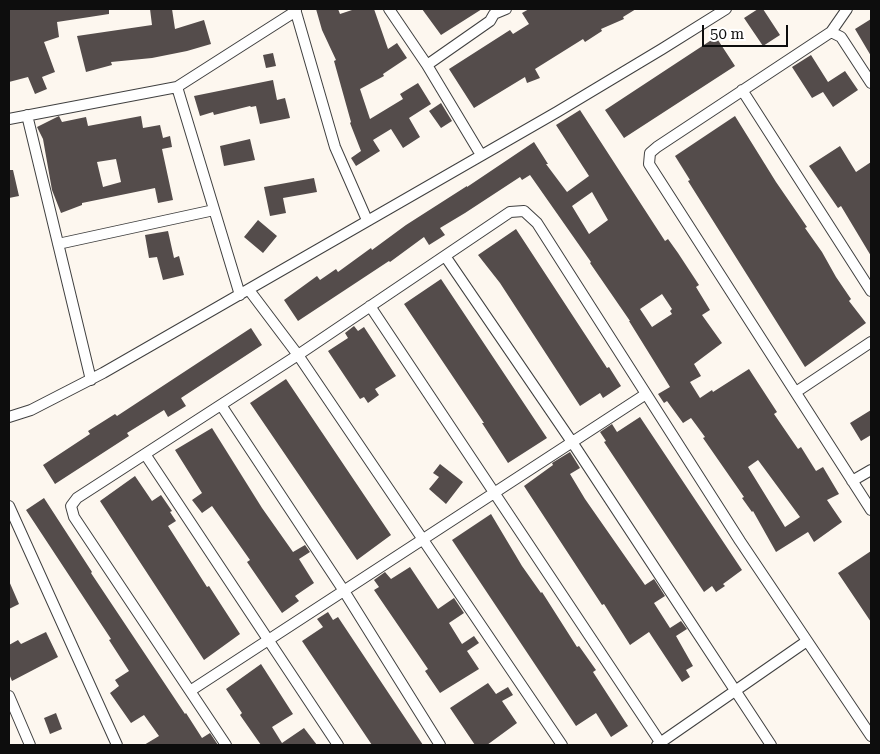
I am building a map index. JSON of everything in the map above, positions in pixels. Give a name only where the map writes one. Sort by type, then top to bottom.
[{"type":"street","points":[[389,9],[427,64],[481,155]]},
{"type":"street","points":[[427,64],[490,21],[493,12],[506,9]]},
{"type":"street","points":[[9,417],[31,410],[91,380],[566,107],[726,9]]},
{"type":"street","points":[[847,9],[832,32],[742,90],[650,153],[649,164],[871,510]]},
{"type":"street","points":[[9,119],[177,87],[296,10],[335,147],[367,220]]},
{"type":"street","points":[[832,32],[841,37],[871,83]]},
{"type":"street","points":[[177,87],[214,210],[244,292],[298,355],[562,745]]},
{"type":"street","points":[[742,90],[871,291]]},
{"type":"street","points":[[27,115],[91,380]]},
{"type":"street","points":[[58,244],[214,210]]},
{"type":"street","points":[[226,745],[74,517],[71,506],[77,498],[298,355],[510,212],[524,211],[537,223],[740,541],[871,736]]},
{"type":"street","points":[[445,256],[572,442],[771,745]]},
{"type":"street","points":[[370,306],[660,744],[807,641]]},
{"type":"street","points":[[796,392],[871,342]]},
{"type":"street","points":[[190,691],[646,394]]},
{"type":"street","points":[[221,405],[344,591],[440,745]]},
{"type":"street","points":[[145,454],[338,745]]},
{"type":"street","points":[[852,481],[871,470]]},
{"type":"street","points":[[9,506],[117,745]]},
{"type":"street","points":[[9,696],[30,745]]},
{"type":"building","points":[[9,9],[109,9],[109,14],[57,22],[59,37],[44,42],[55,72],[42,77],[47,89],[35,94],[28,77],[9,82]]},
{"type":"building","points":[[150,9],[172,9],[175,29],[204,20],[211,44],[152,58],[111,62],[112,65],[86,72],[77,36],[152,25]]},
{"type":"building","points":[[316,9],[338,9],[340,14],[355,9],[374,9],[388,49],[397,43],[407,58],[383,74],[384,76],[360,89],[370,119],[403,99],[400,94],[418,83],[431,104],[409,118],[420,137],[403,148],[391,129],[373,140],[380,151],[356,166],[351,158],[361,151],[350,123],[334,61],[336,60],[322,30]]},
{"type":"building","points":[[422,9],[482,9],[441,35]]},
{"type":"building","points":[[529,9],[636,9],[623,17],[624,19],[601,29],[602,31],[585,42],[583,39],[535,69],[540,78],[527,83],[525,77],[474,108],[449,69],[510,30],[513,34],[529,24],[522,13]]},
{"type":"building","points":[[758,9],[763,9],[780,35],[763,46],[744,18]]},
{"type":"building","points":[[871,19],[871,56],[855,29]]},
{"type":"building","points":[[716,37],[735,66],[624,138],[605,110]]},
{"type":"building","points":[[273,53],[276,66],[266,68],[263,55]]},
{"type":"building","points":[[811,55],[828,82],[845,71],[858,90],[833,107],[823,92],[812,98],[792,67]]},
{"type":"building","points":[[273,80],[277,100],[285,98],[290,118],[260,124],[256,106],[214,115],[213,112],[200,116],[194,96]]},
{"type":"building","points":[[441,103],[452,121],[441,128],[429,111]]},
{"type":"building","points":[[580,110],[665,241],[668,239],[699,285],[696,287],[710,310],[702,315],[722,343],[694,364],[701,376],[690,382],[700,398],[749,369],[777,412],[774,414],[798,449],[801,447],[816,471],[823,467],[839,494],[827,500],[842,522],[814,542],[808,532],[776,552],[753,511],[742,498],[744,497],[691,418],[683,423],[667,401],[664,403],[658,394],[670,387],[630,321],[530,175],[522,180],[520,177],[440,228],[445,235],[429,245],[424,237],[390,262],[298,321],[284,300],[317,276],[320,280],[336,269],[338,272],[371,248],[372,250],[406,225],[534,142],[548,164],[546,164],[567,192],[589,176],[556,125]],"holes":[[[592,192],[608,220],[589,234],[572,206]],[[662,294],[672,309],[670,311],[672,314],[652,327],[640,309]],[[758,460],[800,517],[785,527],[748,467]]]},
{"type":"building","points":[[59,116],[62,122],[86,117],[88,126],[141,116],[143,128],[160,125],[163,138],[170,136],[172,147],[162,149],[173,200],[158,203],[155,188],[82,203],[82,205],[61,213],[52,190],[43,139],[37,127]],"holes":[[[116,159],[121,182],[103,187],[97,162]]]},
{"type":"building","points":[[735,116],[776,182],[807,227],[805,228],[851,299],[849,301],[866,323],[805,367],[688,181],[690,180],[675,156]]},
{"type":"building","points":[[250,139],[255,160],[224,166],[220,146]]},
{"type":"building","points":[[840,146],[856,172],[871,162],[871,256],[841,206],[838,208],[809,166]]},
{"type":"building","points":[[9,170],[13,170],[19,196],[9,198]]},
{"type":"building","points":[[314,178],[317,192],[283,198],[286,213],[270,216],[264,187]]},
{"type":"building","points":[[258,220],[277,236],[263,253],[244,237]]},
{"type":"building","points":[[516,229],[607,368],[609,367],[621,386],[603,398],[600,393],[580,406],[500,283],[478,255]]},
{"type":"building","points":[[168,231],[174,258],[179,256],[184,275],[163,280],[157,257],[149,258],[145,235]]},
{"type":"building","points":[[441,279],[547,438],[508,463],[482,423],[484,423],[404,304]]},
{"type":"building","points":[[354,326],[358,331],[364,327],[396,376],[375,389],[379,395],[368,403],[364,397],[360,399],[328,351],[348,338],[345,333]]},
{"type":"building","points":[[251,328],[262,345],[181,398],[186,406],[168,417],[164,410],[127,433],[129,436],[55,484],[43,465],[90,434],[88,431],[115,414],[117,416]]},
{"type":"building","points":[[286,379],[391,535],[357,560],[250,403]]},
{"type":"building","points":[[871,410],[871,435],[861,441],[850,423]]},
{"type":"building","points":[[640,417],[742,570],[723,584],[725,586],[716,592],[712,586],[704,592],[604,442],[606,441],[600,432],[612,424],[617,432]]},
{"type":"building","points":[[212,428],[262,508],[293,552],[305,545],[310,552],[299,559],[314,583],[295,596],[299,601],[282,613],[247,562],[250,560],[212,506],[202,513],[192,500],[202,493],[175,450]]},
{"type":"building","points":[[570,452],[580,468],[570,474],[585,499],[645,585],[654,579],[665,596],[654,603],[670,628],[681,621],[687,629],[676,636],[693,666],[686,670],[690,677],[682,682],[649,632],[630,645],[524,486],[553,465],[552,463]]},
{"type":"building","points":[[440,464],[463,482],[446,504],[429,489],[439,477],[433,473]]},
{"type":"building","points":[[135,476],[152,501],[161,495],[172,511],[170,512],[176,521],[168,526],[240,634],[204,660],[100,501]]},
{"type":"building","points":[[44,498],[91,573],[185,714],[202,738],[210,733],[218,745],[144,745],[159,736],[144,715],[131,723],[110,693],[119,686],[115,680],[129,671],[109,640],[111,639],[26,510]]},
{"type":"building","points":[[491,514],[522,566],[542,592],[577,647],[579,646],[596,670],[593,672],[628,726],[611,737],[596,713],[576,726],[452,540]]},
{"type":"building","points":[[871,551],[871,622],[838,573]]},
{"type":"building","points":[[410,567],[438,609],[454,598],[464,613],[449,623],[462,644],[474,636],[479,643],[467,651],[479,669],[440,693],[425,671],[428,669],[374,590],[379,587],[374,580],[385,572],[391,579]]},
{"type":"building","points":[[9,581],[19,604],[9,609]]},
{"type":"building","points":[[328,612],[333,620],[338,617],[423,745],[372,745],[302,641],[323,627],[317,619]]},
{"type":"building","points":[[46,632],[58,657],[12,681],[9,674],[9,645],[18,640],[21,644]]},
{"type":"building","points":[[261,664],[293,714],[272,727],[282,743],[304,728],[317,745],[261,745],[240,715],[242,713],[226,689]]},
{"type":"building","points":[[488,683],[496,694],[508,687],[513,695],[502,701],[517,723],[487,745],[475,745],[450,708]]},
{"type":"building","points":[[56,713],[62,729],[50,734],[44,718]]}]
